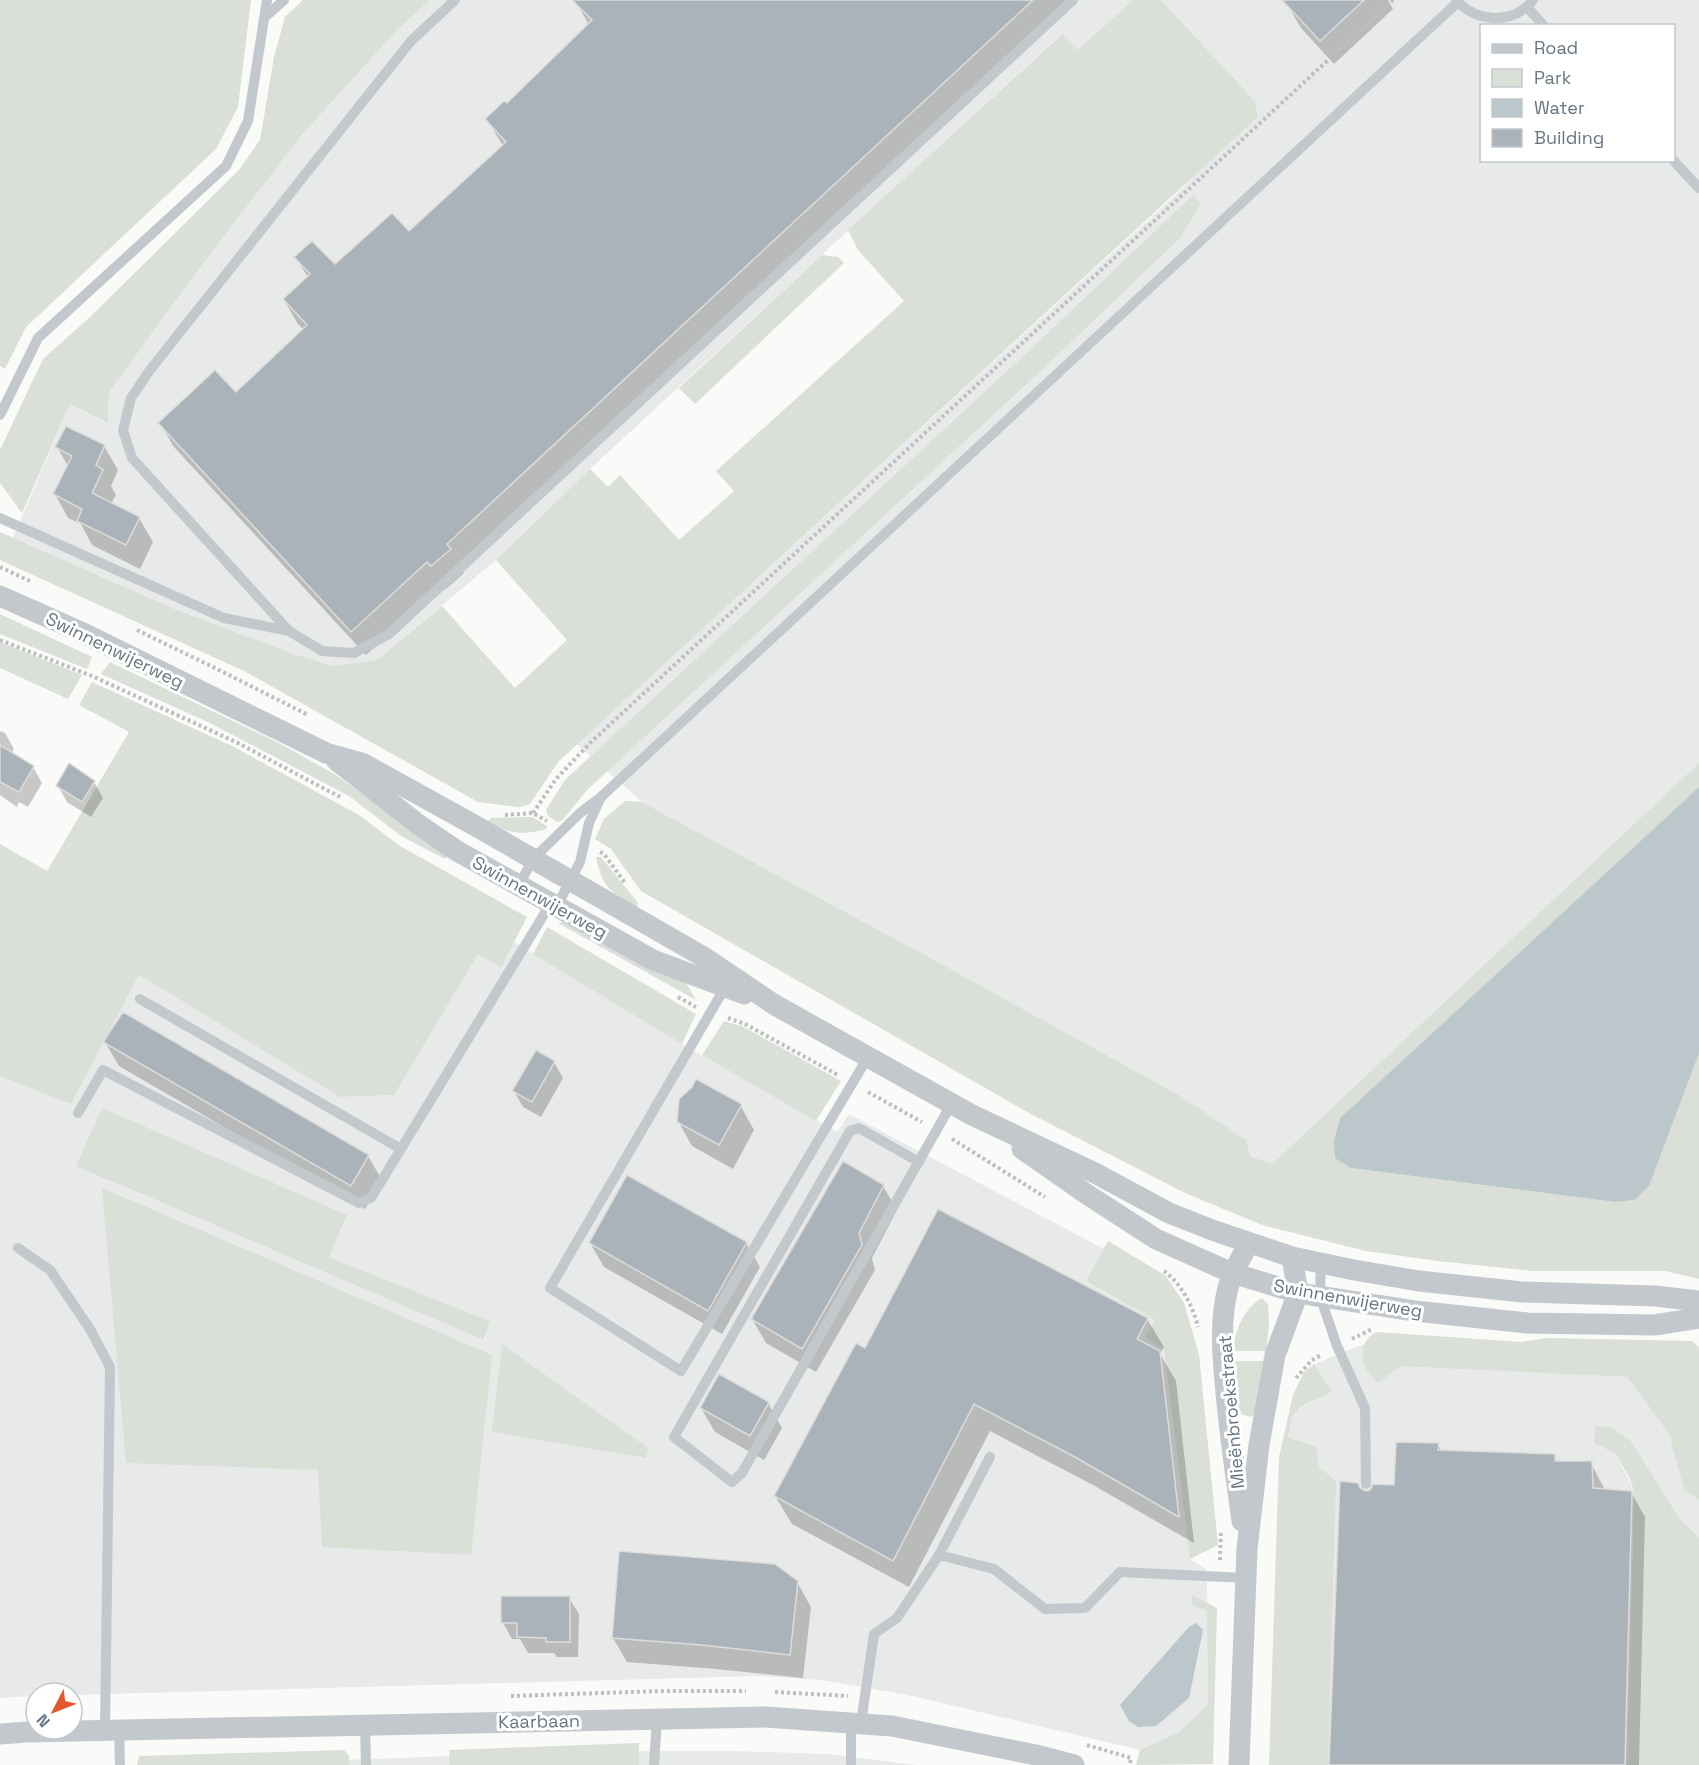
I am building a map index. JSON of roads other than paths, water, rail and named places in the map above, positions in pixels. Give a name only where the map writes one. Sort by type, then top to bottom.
[{"type":"street","name":"Swinnenwijerweg","points":[[0,596],[81,632],[326,753],[362,763],[702,956],[729,981]]},
{"type":"street","name":"Swinnenwijerweg","points":[[326,753],[419,825],[457,851],[653,960],[729,981],[775,1005],[972,1115],[1156,1239],[1232,1273],[1298,1293],[1415,1311],[1527,1323],[1654,1325],[1699,1318]]},
{"type":"street","name":"Swinnenwijerweg","points":[[972,1115],[1095,1173],[1169,1213],[1292,1257],[1419,1281],[1522,1292],[1656,1296],[1699,1301]]},
{"type":"street","name":"Mieënbroekstraat","points":[[1247,1549],[1231,1443],[1222,1357],[1227,1291],[1232,1273],[1249,1243]]},
{"type":"street","name":"Mieënbroekstraat","points":[[1239,1765],[1247,1549],[1259,1445],[1275,1355],[1298,1293],[1292,1257]]},
{"type":"street","name":"Kaarbaan","points":[[0,1734],[765,1717],[903,1728],[1074,1765]]},
{"type":"lane","points":[[0,415],[5,392],[38,338],[226,166],[248,121],[267,0]]},
{"type":"lane","points":[[265,17],[284,0]]},
{"type":"lane","points":[[289,632],[132,458],[123,430],[131,398],[150,370],[411,41],[455,0]]},
{"type":"lane","points":[[0,518],[224,618],[289,632],[322,651],[354,653],[389,634],[1073,0]]},
{"type":"lane","points":[[519,885],[533,858],[579,813],[601,797],[1457,1],[1473,14],[1491,19],[1510,16],[1530,4],[1544,24]]},
{"type":"lane","points":[[1675,162],[1699,188]]},
{"type":"lane","points":[[78,1113],[103,1070],[359,1203],[371,1198],[571,880],[580,862],[589,823],[601,797]]},
{"type":"lane","points":[[729,981],[550,1288],[681,1371],[868,1057]]},
{"type":"lane","points":[[140,999],[401,1149]]},
{"type":"lane","points":[[918,1162],[859,1128],[850,1131],[674,1437],[732,1482],[742,1473],[952,1103]]},
{"type":"lane","points":[[18,1248],[50,1270],[90,1329],[110,1367],[112,1730],[120,1765]]},
{"type":"lane","points":[[1321,1264],[1320,1296],[1337,1346],[1365,1408],[1366,1484]]},
{"type":"lane","points":[[851,1765],[856,1723],[874,1634],[897,1618],[939,1555],[990,1457]]},
{"type":"lane","points":[[939,1555],[994,1569],[1045,1609],[1085,1608],[1120,1572],[1246,1578]]},
{"type":"lane","points":[[654,1765],[657,1719]]},
{"type":"lane","points":[[365,1725],[366,1765]]},
{"type":"water","points":[[1699,787],[1699,1053],[1649,1186],[1634,1200],[1615,1202],[1351,1168],[1335,1158],[1334,1140],[1340,1118]]},
{"type":"water","points":[[1196,1623],[1203,1630],[1189,1698],[1156,1726],[1138,1727],[1129,1721],[1120,1705],[1189,1627]]}]
